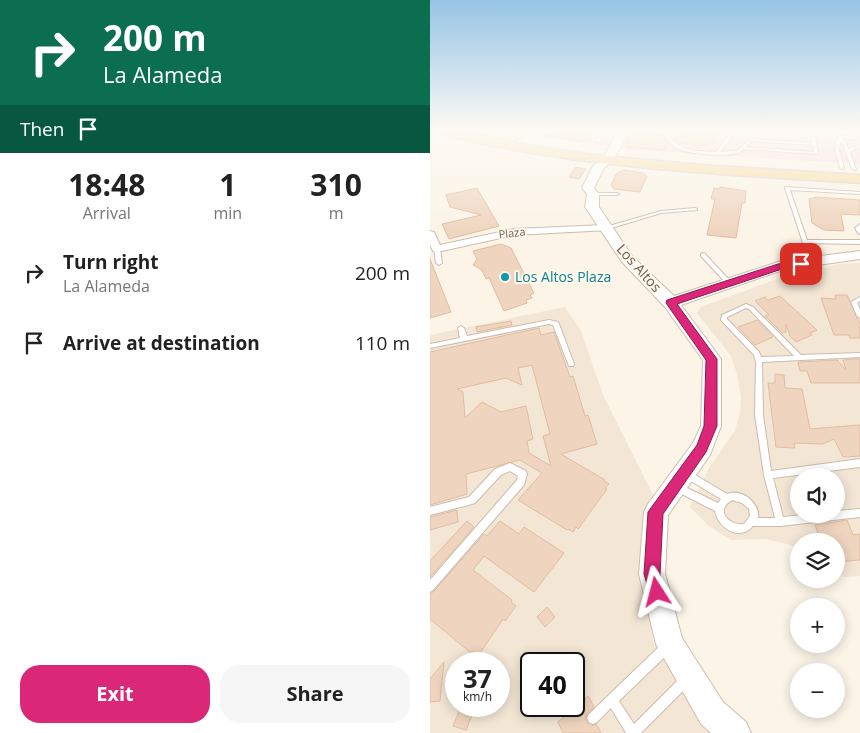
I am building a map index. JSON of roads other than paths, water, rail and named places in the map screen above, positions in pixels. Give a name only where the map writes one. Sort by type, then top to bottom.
[{"type":"main road","points":[[743,164],[854,171]]},
{"type":"main road","points":[[743,164],[854,171]]},
{"type":"street","points":[[593,194],[601,189],[612,167],[611,164]]},
{"type":"street","name":"Los Altos","points":[[593,194],[592,207],[605,228],[628,259],[671,303],[712,359],[711,426],[702,448],[656,512],[652,574],[670,644],[712,714],[736,733]]},
{"type":"street","name":"Plaza","points":[[437,249],[514,232],[605,228]]},
{"type":"street","points":[[430,234],[437,249]]},
{"type":"street","points":[[671,303],[781,266],[860,255]]},
{"type":"lane","points":[[860,192],[787,188],[805,242],[860,242]]},
{"type":"lane","points":[[593,194],[617,194]]},
{"type":"lane","points":[[605,228],[661,212],[695,209]]},
{"type":"lane","points":[[860,226],[858,228],[860,232]]},
{"type":"lane","points":[[437,249],[439,263]]},
{"type":"lane","points":[[703,255],[729,283]]},
{"type":"lane","points":[[860,299],[854,302],[860,316]]},
{"type":"lane","points":[[780,522],[768,475],[759,415],[758,360],[756,354],[724,320],[724,316],[746,306],[751,308],[798,356]]},
{"type":"lane","points":[[430,346],[549,322],[556,324],[571,364]]},
{"type":"lane","points":[[461,328],[464,339]]},
{"type":"lane","points":[[758,360],[798,356],[860,355]]},
{"type":"lane","points":[[768,475],[860,463]]},
{"type":"lane","points":[[430,511],[472,500],[498,472],[510,467],[523,474],[521,482],[430,587]]},
{"type":"lane","points":[[679,479],[727,498],[739,497],[747,500],[752,507],[754,515],[752,522],[746,527],[738,529],[723,521],[720,506],[727,498]]},
{"type":"lane","points":[[679,479],[720,509]]},
{"type":"lane","points":[[752,522],[780,522],[860,513]]},
{"type":"lane","points":[[593,718],[670,644]]},
{"type":"lane","points":[[612,700],[633,733],[689,677]]},
{"type":"place","name":"Los Altos Plaza","points":[[505,277]]}]
